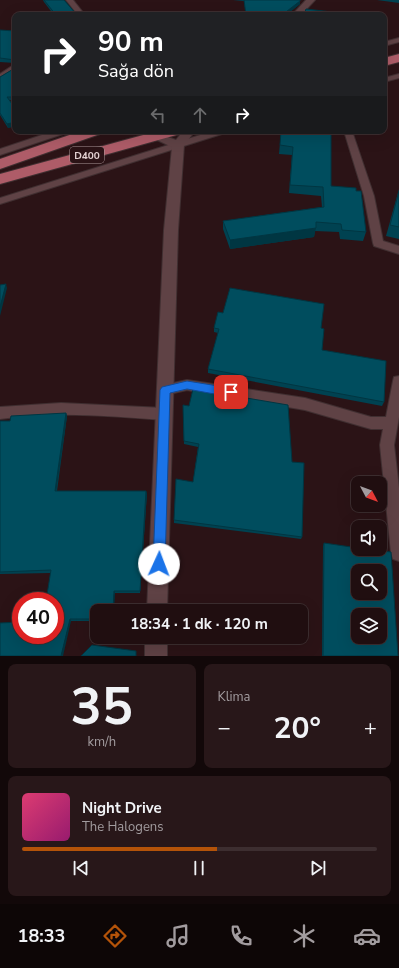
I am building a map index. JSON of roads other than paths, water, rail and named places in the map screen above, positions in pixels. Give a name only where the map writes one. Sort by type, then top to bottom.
[{"type":"highway","points":[[387,52],[399,49]]},
{"type":"highway","points":[[387,61],[399,58]]},
{"type":"highway","name":"D400","points":[[0,164],[86,134]]},
{"type":"highway","name":"D400","points":[[0,179],[155,134],[176,138]]},
{"type":"street","points":[[69,0],[79,12]]},
{"type":"street","points":[[299,12],[311,0]]},
{"type":"street","points":[[387,43],[399,40]]},
{"type":"street","points":[[0,76],[12,70]]},
{"type":"street","points":[[387,79],[399,76]]},
{"type":"street","points":[[0,152],[54,134]]},
{"type":"street","points":[[0,201],[176,138],[202,134]]},
{"type":"street","points":[[349,134],[369,196],[374,230],[378,243],[399,250]]},
{"type":"street","points":[[157,604],[170,230],[176,138]]},
{"type":"street","points":[[399,381],[387,445],[399,553]]},
{"type":"street","points":[[165,390],[187,385],[305,404],[371,423],[391,423]]},
{"type":"street","points":[[0,413],[15,410],[75,409],[164,414]]},
{"type":"street","points":[[156,644],[156,656]]}]
